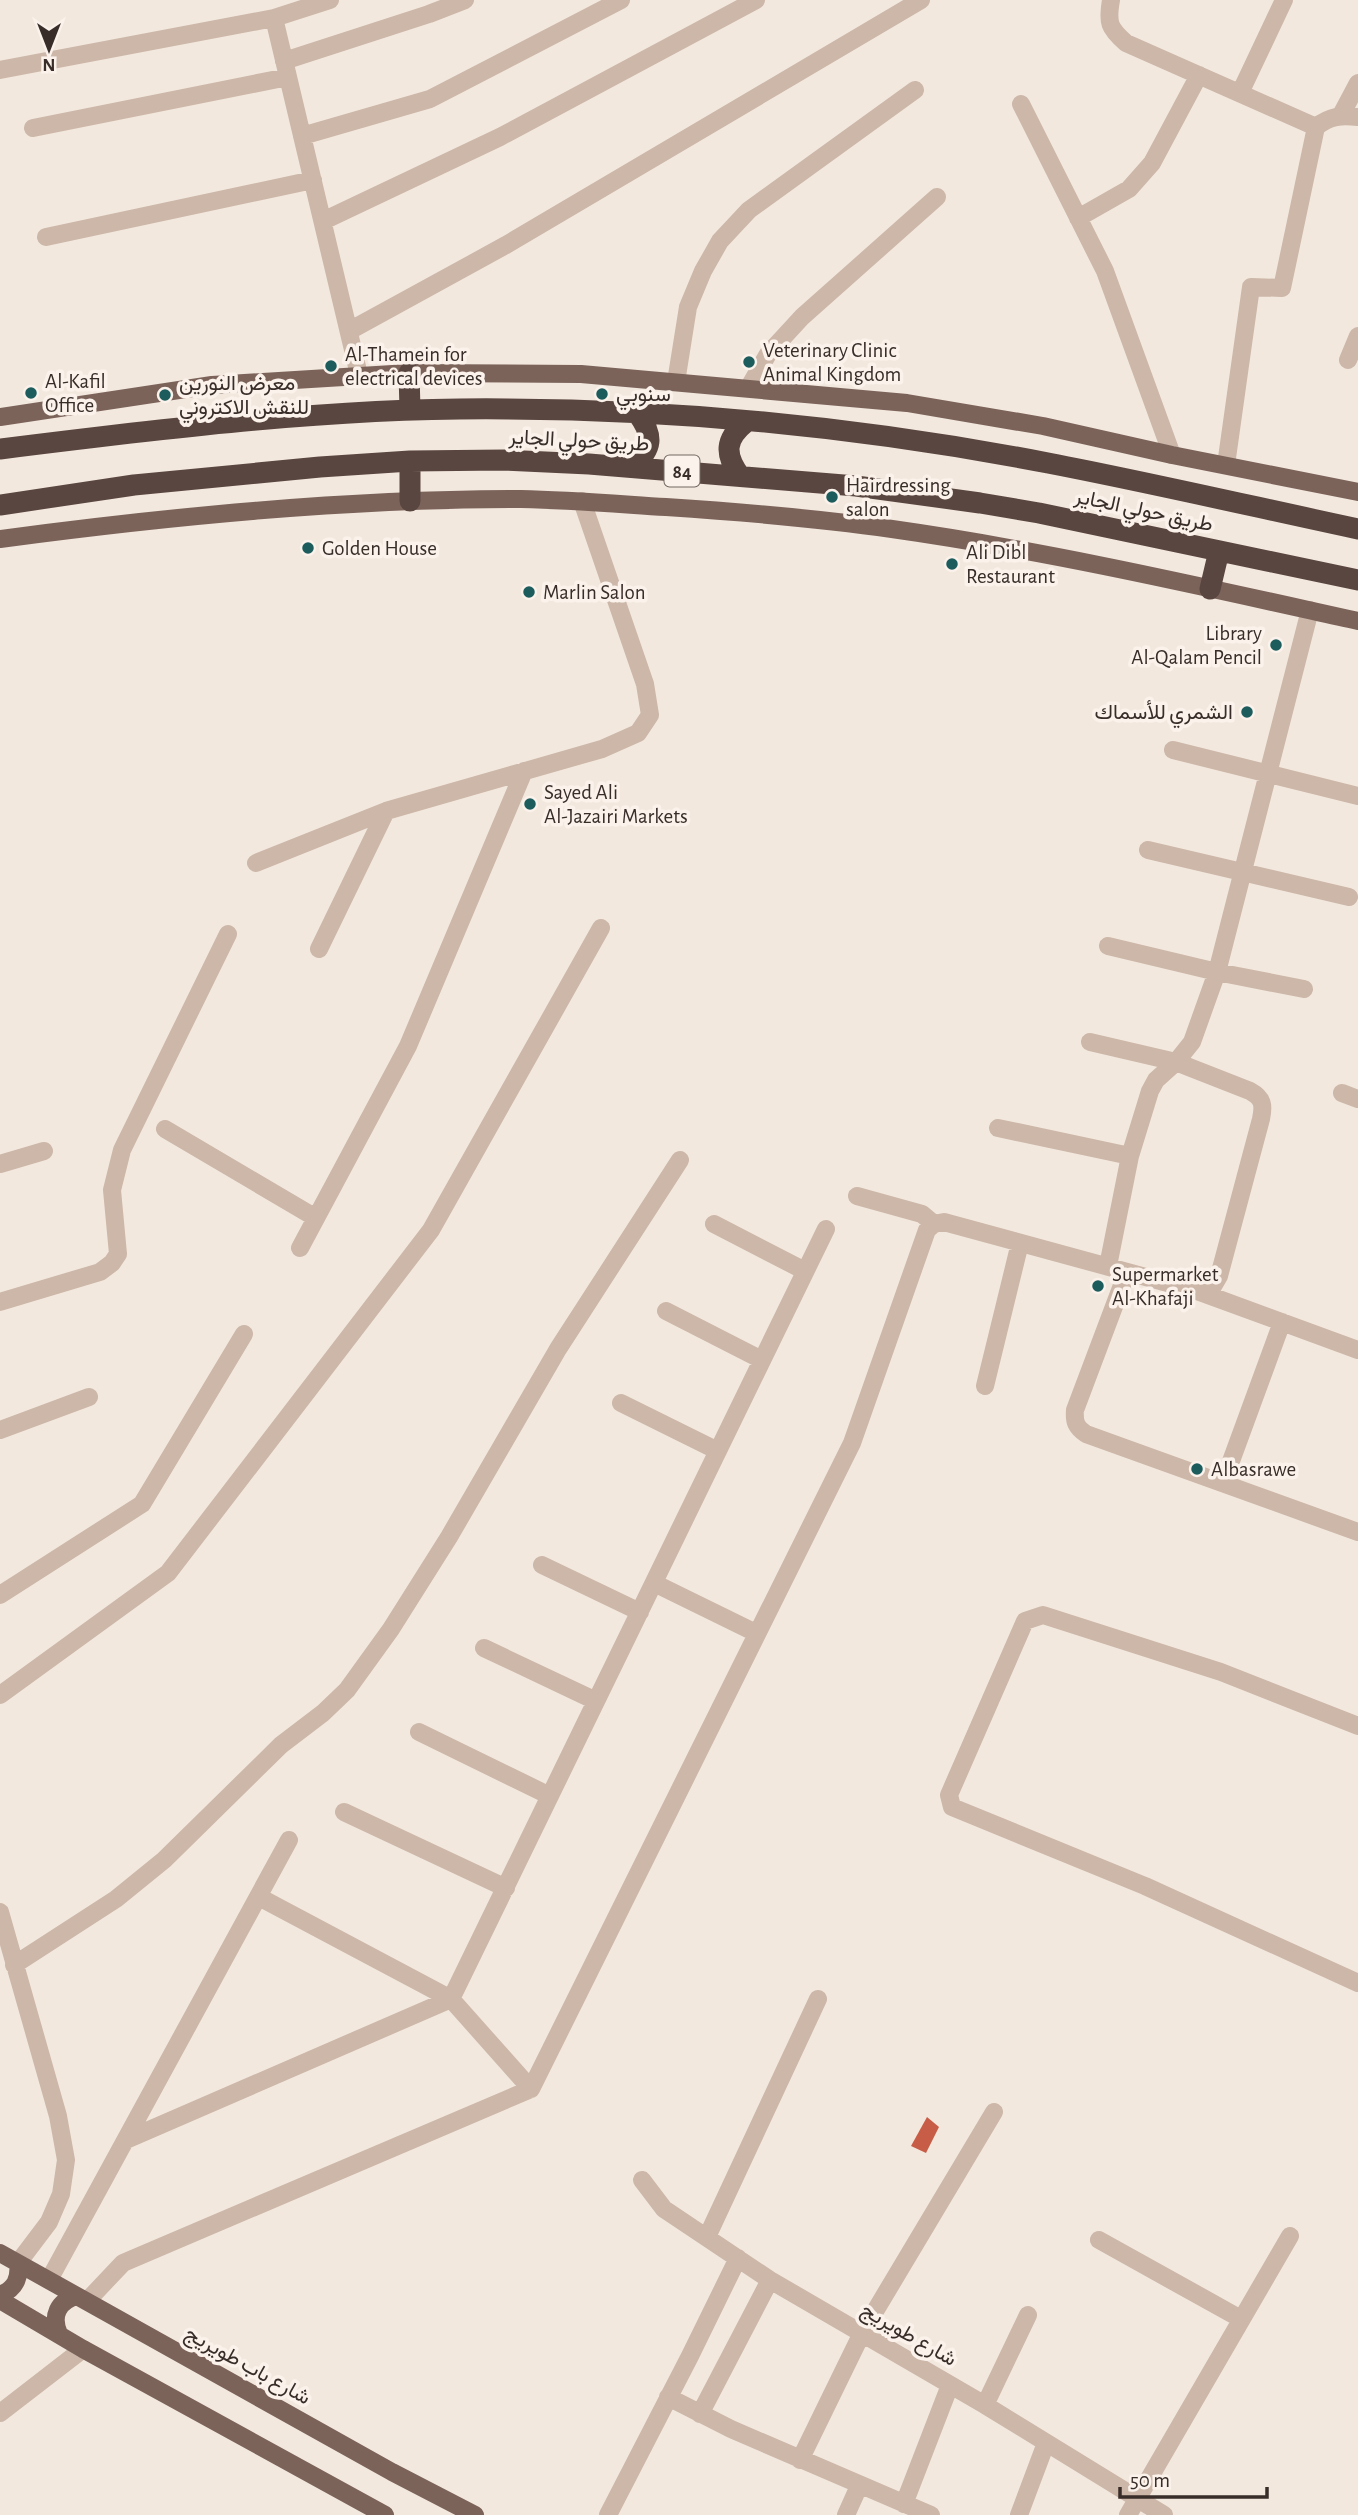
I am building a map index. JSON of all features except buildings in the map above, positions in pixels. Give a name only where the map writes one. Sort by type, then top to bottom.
[{"type":"highway","points":[[409,373],[410,410]]},
{"type":"highway","name":"طريق حولي الجاير","points":[[0,449],[222,424],[410,410],[508,409],[638,414],[862,433],[1022,458],[1358,529]]},
{"type":"highway","points":[[632,467],[644,456],[650,442],[648,426],[638,414]]},
{"type":"highway","points":[[740,476],[730,463],[729,447],[734,432],[746,422]]},
{"type":"highway","name":"طريق حولي الجاير","points":[[0,505],[134,485],[410,461],[504,460],[632,467],[856,486],[980,503],[1358,580]]},
{"type":"highway","points":[[410,461],[410,501]]},
{"type":"highway","points":[[1210,589],[1219,551]]},
{"type":"main road","points":[[0,417],[212,385],[409,373],[581,374],[907,403],[1042,426],[1358,492]]},
{"type":"main road","points":[[0,539],[245,511],[410,501],[582,501],[759,513],[891,529],[986,544],[1358,621]]},
{"type":"main road","name":"شارع باب طويريج","points":[[0,2253],[392,2472],[475,2515]]},
{"type":"main road","points":[[18,2263],[18,2279],[14,2286],[0,2297],[83,2349],[385,2515]]},
{"type":"main road","points":[[59,2334],[55,2318],[57,2310],[62,2303],[82,2298]]},
{"type":"street","points":[[0,70],[274,18],[330,0]]},
{"type":"street","points":[[33,128],[286,69],[465,0]]},
{"type":"street","points":[[302,136],[430,99],[621,0]]},
{"type":"street","points":[[323,221],[500,137],[733,5],[756,0]]},
{"type":"street","points":[[349,331],[506,245],[922,0]]},
{"type":"street","points":[[1111,0],[1108,14],[1112,31],[1126,43],[1316,127]]},
{"type":"street","points":[[1240,93],[1284,0]]},
{"type":"street","points":[[274,18],[359,375]]},
{"type":"street","points":[[1078,218],[1129,189],[1152,163],[1199,75]]},
{"type":"street","points":[[1226,465],[1251,287],[1282,288],[1316,127],[1326,118],[1350,116],[1358,83]]},
{"type":"street","points":[[676,382],[688,307],[720,240],[750,210],[915,90]]},
{"type":"street","points":[[1021,104],[1105,271],[1171,455]]},
{"type":"street","points":[[46,237],[313,180]]},
{"type":"street","points":[[749,387],[768,354],[802,317],[937,197]]},
{"type":"street","points":[[1348,360],[1358,336]]},
{"type":"street","points":[[256,863],[386,811],[602,749],[638,733],[650,715],[645,684],[582,501]]},
{"type":"street","points":[[1108,1266],[1130,1156],[1150,1090],[1162,1073],[1176,1062],[1192,1042],[1217,972],[1310,610]]},
{"type":"street","points":[[1173,750],[1358,796]]},
{"type":"street","points":[[300,1248],[408,1046],[524,771]]},
{"type":"street","points":[[319,948],[386,811]]},
{"type":"street","points":[[1147,850],[1349,897]]},
{"type":"street","points":[[0,1695],[168,1573],[431,1230],[601,928]]},
{"type":"street","points":[[0,1302],[100,1272],[112,1263],[118,1254],[112,1190],[121,1150],[229,934]]},
{"type":"street","points":[[1108,946],[1304,989]]},
{"type":"street","points":[[1090,1042],[1176,1062],[1250,1091],[1263,1102],[1261,1119],[1220,1276],[1212,1287],[1197,1291]]},
{"type":"street","points":[[998,1128],[1130,1156]]},
{"type":"street","points":[[165,1129],[316,1218]]},
{"type":"street","points":[[0,1164],[44,1151]]},
{"type":"street","points":[[14,1965],[116,1899],[164,1860],[281,1745],[323,1713],[347,1690],[398,1618],[449,1537],[558,1349],[680,1160]]},
{"type":"street","points":[[857,1196],[922,1214],[934,1224]]},
{"type":"street","points":[[714,1224],[805,1271]]},
{"type":"street","points":[[82,2298],[123,2263],[531,2089],[755,1633],[852,1443],[923,1238],[934,1224],[953,1224],[1197,1291],[1358,1350]]},
{"type":"street","points":[[126,2140],[452,1999],[826,1229]]},
{"type":"street","points":[[985,1386],[1020,1243]]},
{"type":"street","points":[[1127,1272],[1075,1410],[1074,1420],[1078,1428],[1086,1434],[1358,1532]]},
{"type":"street","points":[[666,1311],[762,1360]]},
{"type":"street","points":[[1223,1483],[1282,1322]]},
{"type":"street","points":[[0,1595],[142,1504],[244,1334]]},
{"type":"street","points":[[0,1430],[89,1397]]},
{"type":"street","points":[[621,1402],[718,1451]]},
{"type":"street","points":[[542,1565],[640,1612]]},
{"type":"street","points":[[654,1583],[755,1633]]},
{"type":"street","points":[[1358,1726],[1222,1672],[1043,1615],[1025,1621],[949,1795],[951,1807],[1145,1886],[1358,1983]]},
{"type":"street","points":[[484,1648],[596,1701]]},
{"type":"street","points":[[419,1732],[550,1796]]},
{"type":"street","points":[[344,1812],[506,1888]]},
{"type":"street","points":[[49,2280],[289,1840]]},
{"type":"street","points":[[259,1897],[452,1999],[531,2089]]},
{"type":"street","points":[[0,1912],[58,2116],[66,2160],[61,2194],[49,2222],[18,2263]]},
{"type":"street","points":[[707,2237],[818,1999]]},
{"type":"street","points":[[800,2460],[862,2333],[994,2112]]},
{"type":"street","name":"شارع طويريج","points":[[642,2180],[664,2209],[771,2280],[1046,2443],[1132,2507],[1164,2515]]},
{"type":"street","points":[[1132,2507],[1290,2236]]},
{"type":"street","points":[[1099,2240],[1241,2319]]},
{"type":"street","points":[[608,2515],[738,2258]]},
{"type":"street","points":[[700,2414],[771,2280]]},
{"type":"street","points":[[985,2405],[1028,2315]]},
{"type":"street","points":[[0,2413],[83,2349]]},
{"type":"street","points":[[904,2504],[950,2385]]},
{"type":"street","points":[[668,2398],[800,2460],[931,2515]]},
{"type":"street","points":[[1019,2515],[1046,2443]]},
{"type":"street","points":[[846,2515],[859,2486]]},
{"type":"place","name":"Veterinary Clinic Animal Kingdom","points":[[749,362]]},
{"type":"place","name":"Al-Thamein for electrical devices","points":[[331,366]]},
{"type":"place","name":"Al-Kafil Office","points":[[31,393]]},
{"type":"place","name":"سنوبي","points":[[602,394]]},
{"type":"place","name":"معرض النورين للنقش الاكتروني","points":[[165,395]]},
{"type":"place","name":"Hairdressing salon","points":[[832,497]]},
{"type":"place","name":"Golden House","points":[[308,548]]},
{"type":"place","name":"Ali Dibl Restaurant","points":[[952,564]]},
{"type":"place","name":"Marlin Salon","points":[[529,592]]},
{"type":"place","name":"Library Al-Qalam Pencil","points":[[1276,645]]},
{"type":"place","name":"الشمري للأسماك","points":[[1247,712]]},
{"type":"place","name":"Sayed Ali Al-Jazairi Markets","points":[[530,804]]},
{"type":"place","name":"Supermarket Al-Khafaji","points":[[1098,1286]]},
{"type":"place","name":"Albasrawe","points":[[1197,1469]]}]
